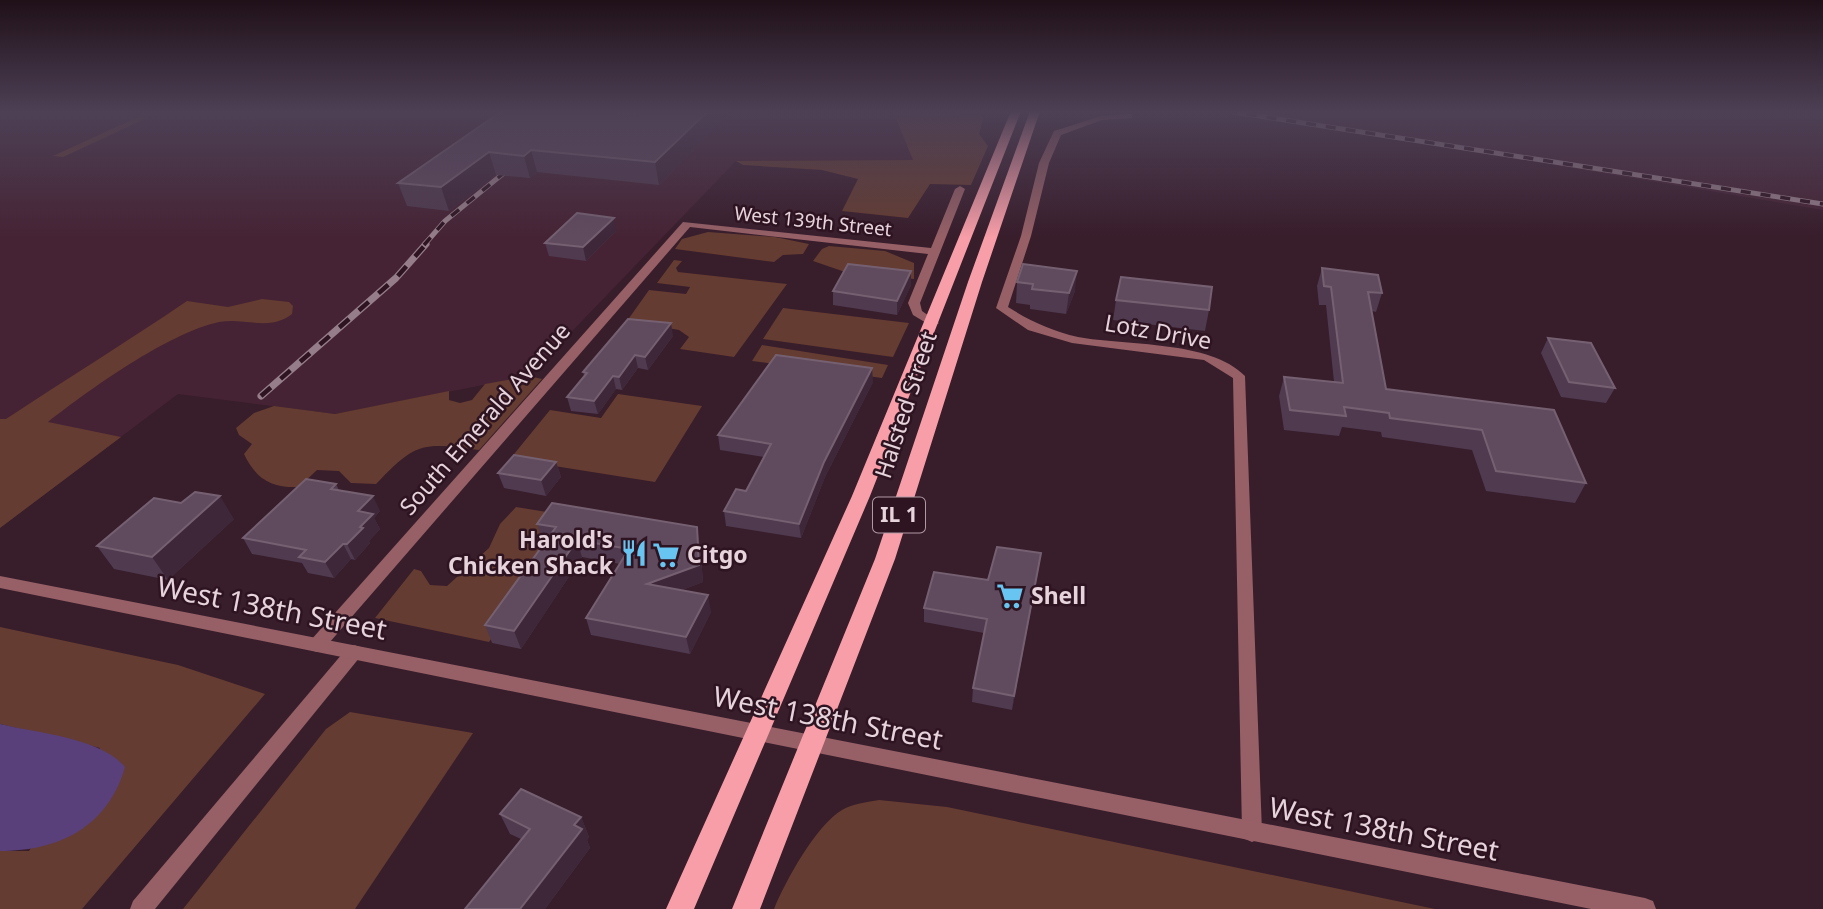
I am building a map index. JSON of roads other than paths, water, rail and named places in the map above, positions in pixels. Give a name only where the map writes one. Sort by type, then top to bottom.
[{"type":"main road","name":"Halsted Street","points":[[680,909],[933,323],[999,153]]},
{"type":"main road","name":"Halsted Street","points":[[746,909],[885,559],[975,282],[1020,153]]},
{"type":"street","name":"Lotz Drive","points":[[1048,153],[1026,236],[1002,308],[1032,327],[1076,340],[1207,357],[1240,376],[1252,832]]},
{"type":"street","name":"Halsted Street","points":[[933,323],[917,313],[914,303],[960,189]]},
{"type":"street","name":"West 139th Street","points":[[688,224],[935,252]]},
{"type":"street","name":"South Emerald Avenue","points":[[317,645],[688,224]]},
{"type":"street","name":"West 138th Street","points":[[0,582],[1645,909]]},
{"type":"street","points":[[141,909],[354,652]]},
{"type":"railway","points":[[1499,153],[1823,204]]},
{"type":"railway","points":[[424,245],[445,221],[515,164]]},
{"type":"railway","points":[[261,396],[396,278],[426,244]]},
{"type":"place","name":"Harold's Chicken Shack","points":[[634,553]]},
{"type":"place","name":"Citgo","points":[[666,555]]},
{"type":"place","name":"Shell","points":[[1010,596]]}]
